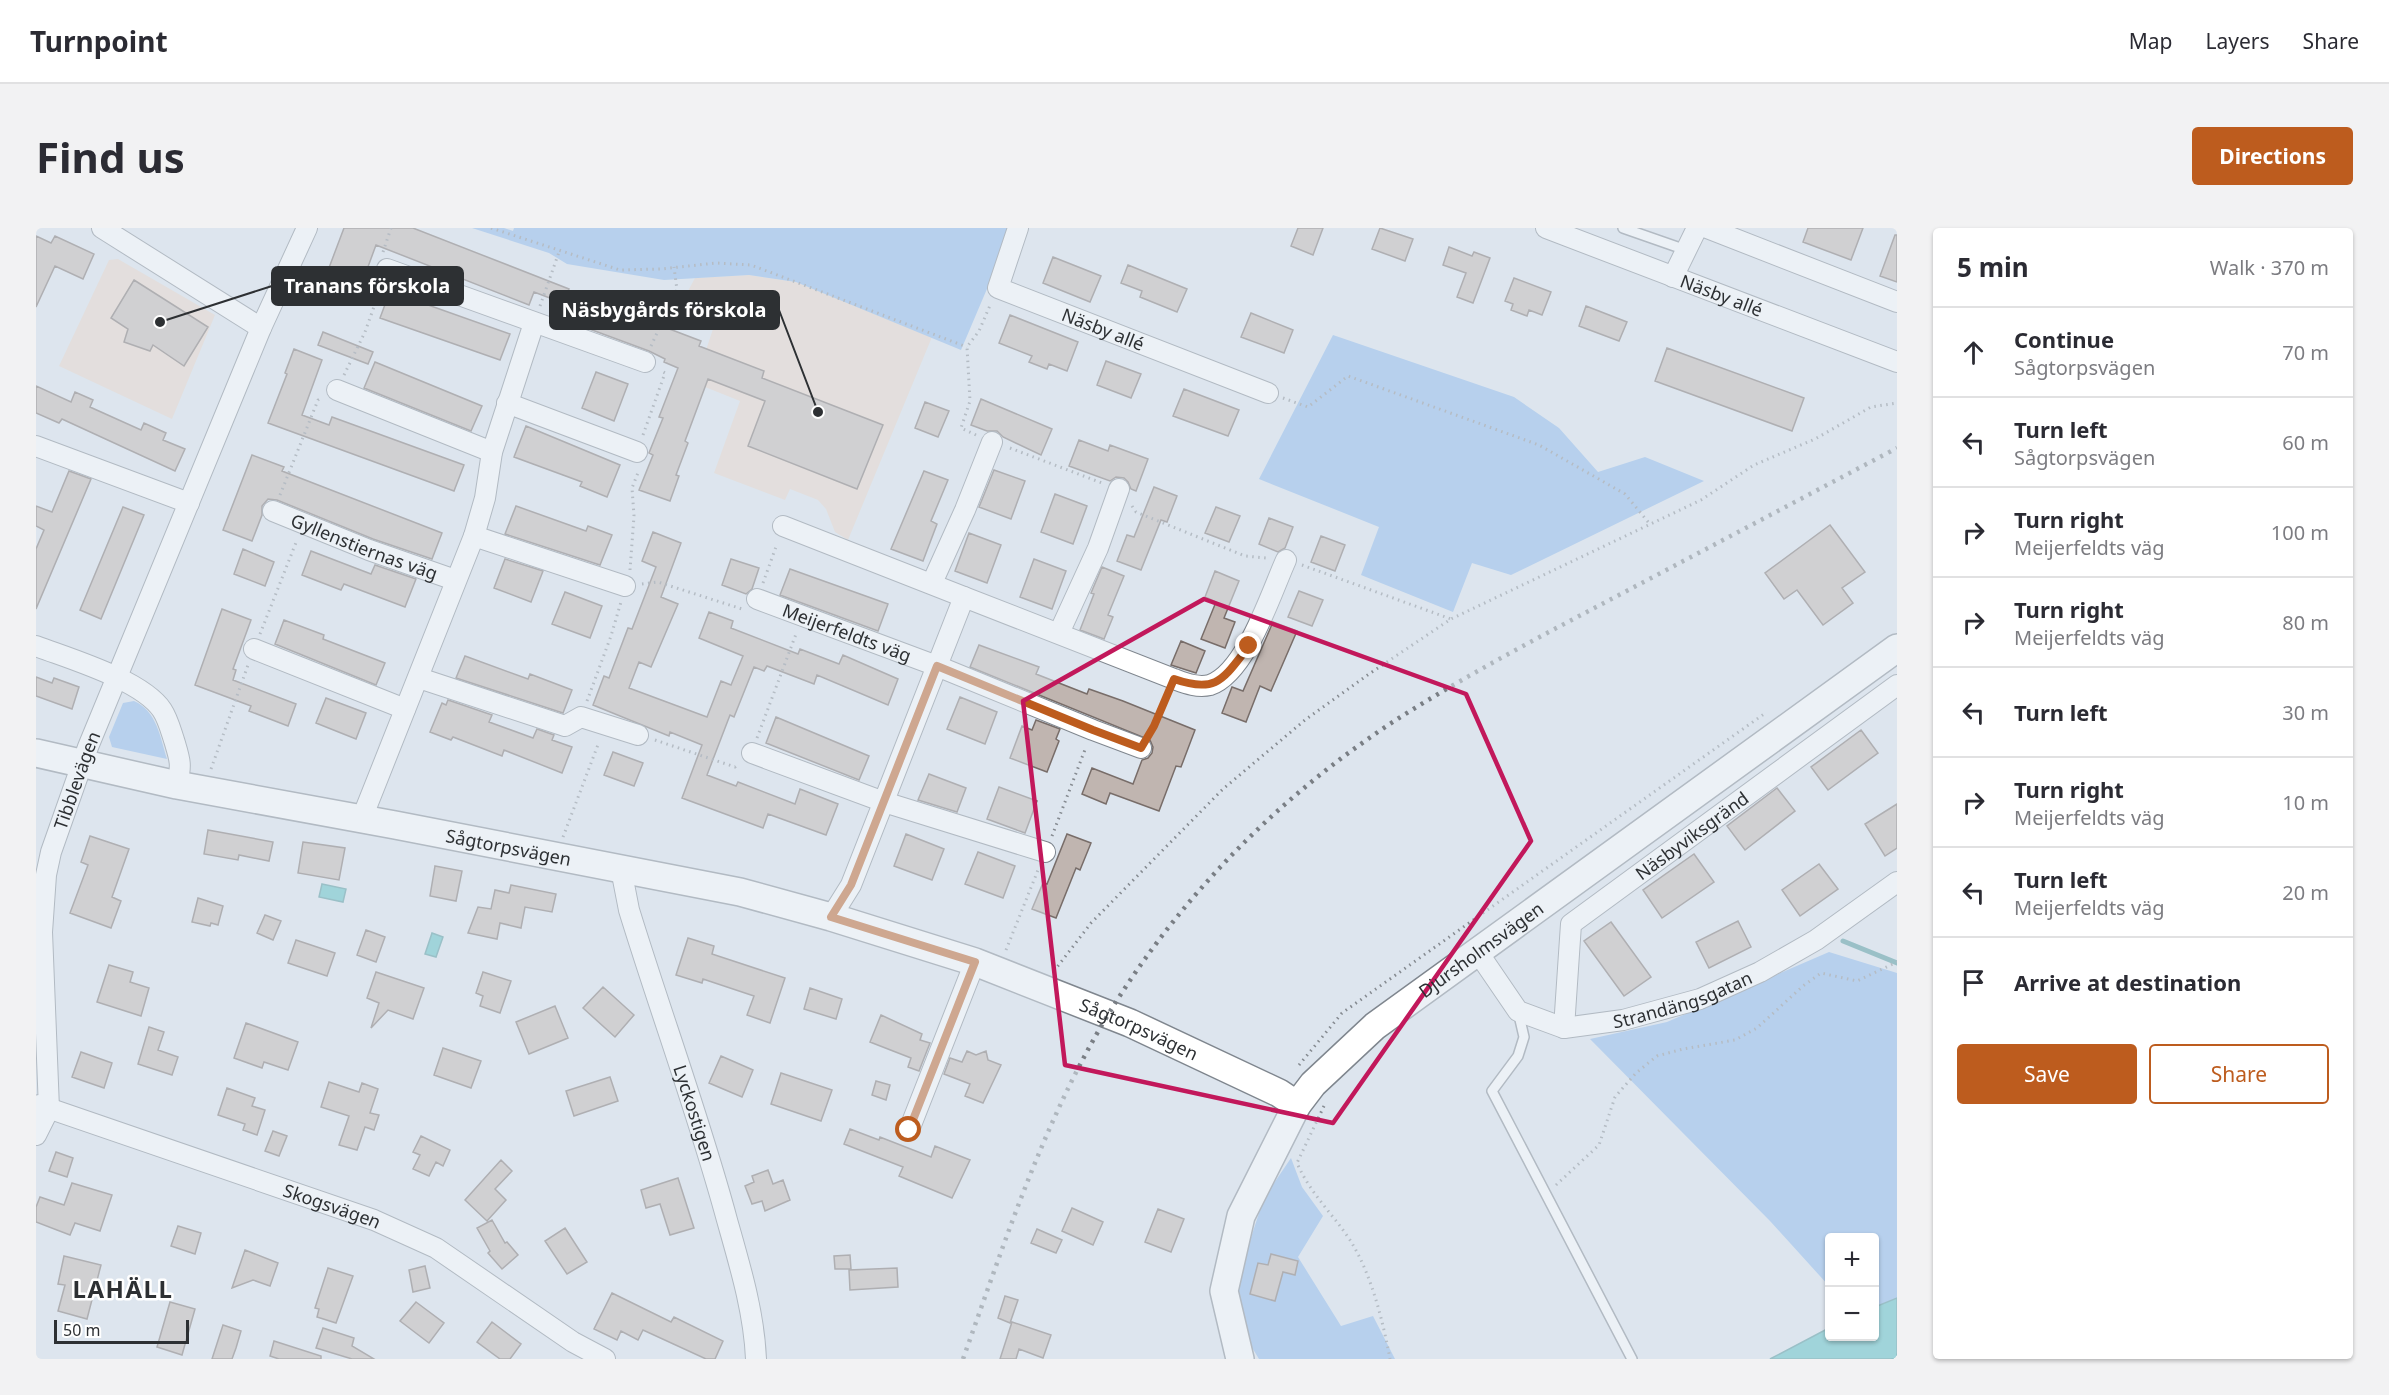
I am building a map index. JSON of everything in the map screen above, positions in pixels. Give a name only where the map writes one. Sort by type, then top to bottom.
[{"type":"street","points":[[102,228],[261,328]]},
{"type":"street","name":"Tibblevägen","points":[[36,1135],[42,1107],[43,904],[51,852],[81,764],[261,328],[307,228]]},
{"type":"street","points":[[998,288],[1018,228]]},
{"type":"street","name":"Näsby allé","points":[[1546,228],[1897,362]]},
{"type":"street","points":[[1672,277],[1697,228]]},
{"type":"street","points":[[1707,228],[1897,302]]},
{"type":"street","points":[[387,269],[645,362]]},
{"type":"street","name":"Näsby allé","points":[[998,288],[1268,393]]},
{"type":"street","name":"Gyllenstiernas väg","points":[[362,818],[474,536],[485,498],[492,452],[534,323]]},
{"type":"street","points":[[337,390],[492,452]]},
{"type":"street","points":[[507,404],[637,452]]},
{"type":"street","points":[[932,583],[992,442]]},
{"type":"street","points":[[37,448],[189,503]]},
{"type":"street","points":[[1059,633],[1098,548],[1119,489]]},
{"type":"street","name":"Gyllenstiernas väg","points":[[273,511],[369,550],[455,580]]},
{"type":"street","points":[[783,526],[1194,686],[1208,685],[1225,675],[1249,646],[1286,560]]},
{"type":"street","points":[[474,536],[625,586]]},
{"type":"street","points":[[831,917],[851,885],[964,597]]},
{"type":"street","name":"Meijerfeldts väg","points":[[757,599],[937,666],[1141,748]]},
{"type":"street","points":[[36,646],[117,678],[147,694],[162,710],[172,733],[182,766],[177,785]]},
{"type":"street","name":"Djursholmsvägen","points":[[1240,1359],[1224,1292],[1240,1216],[1305,1094],[1375,1026],[1897,648]]},
{"type":"street","points":[[254,650],[405,709]]},
{"type":"street","points":[[419,678],[564,726],[581,717],[638,735]]},
{"type":"street","name":"Näsbyviksgränd","points":[[1564,1028],[1571,924],[1897,685]]},
{"type":"street","name":"Sågtorpsvägen","points":[[36,753],[177,785],[362,818],[740,892],[831,917],[975,962],[1130,1023],[1279,1093],[1305,1094]]},
{"type":"street","points":[[752,753],[884,802],[1045,852]]},
{"type":"street","name":"Lyckostigen","points":[[621,869],[629,910],[713,1169],[746,1287],[756,1359]]},
{"type":"street","name":"Strandängsgatan","points":[[1518,1011],[1564,1028],[1623,1020],[1700,999],[1760,972],[1816,939],[1897,882]]},
{"type":"street","points":[[1477,951],[1518,1011]]},
{"type":"street","points":[[909,1130],[975,962]]},
{"type":"street","name":"Skogsvägen","points":[[42,1107],[368,1218],[436,1248],[573,1342],[605,1359]]},
{"type":"lane","points":[[1623,228],[1686,250]]},
{"type":"lane","points":[[1518,1011],[1524,1037],[1518,1056],[1492,1091],[1632,1359]]},
{"type":"path","points":[[291,518],[279,498],[318,400],[337,390],[365,332],[387,269],[383,250],[391,228]]},
{"type":"path","points":[[491,228],[620,270],[716,263],[751,266],[967,347]]},
{"type":"path","points":[[534,323],[560,252]]},
{"type":"path","points":[[581,717],[611,636],[631,560],[633,488],[640,465],[637,452],[665,373],[645,362],[677,290],[674,267]]},
{"type":"path","points":[[998,288],[979,331],[967,347],[970,401],[961,428],[992,442],[1119,489],[1136,512],[1245,556],[1286,560],[1317,569],[1451,619]]},
{"type":"path","points":[[1268,393],[1308,407],[1348,376],[1539,445],[1625,494],[1650,524]]},
{"type":"path","points":[[1040,989],[1091,923],[1223,789],[1305,720],[1451,619],[1701,500],[1755,465],[1815,440],[1871,407],[1897,403]]},
{"type":"path","points":[[625,586],[658,582],[743,610],[757,599],[783,526]]},
{"type":"path","points":[[638,735],[735,767],[752,753],[804,616]]},
{"type":"path","points":[[1141,748],[1154,726],[1174,679]]},
{"type":"path","points":[[563,838],[605,725]]},
{"type":"path","points":[[1058,820],[1077,766]]},
{"type":"path","points":[[1004,955],[1030,889]]},
{"type":"path","points":[[1545,1193],[1585,1160],[1599,1145],[1605,1120],[1615,1097],[1628,1080],[1657,1056],[1735,1040],[1757,1028],[1803,986],[1821,974],[1843,976],[1857,981],[1897,962]]},
{"type":"path","points":[[1305,1094],[1323,1096],[1324,1109],[1298,1163],[1305,1181],[1350,1241],[1383,1321],[1390,1359]]},
{"type":"highlighted area","points":[[1204,599],[1466,694],[1531,841],[1333,1123],[1065,1065],[1023,701]]},
{"type":"shaded area","points":[[472,228],[504,228],[513,231],[514,228],[1011,228],[1012,230],[961,350],[796,282],[749,275],[664,280],[567,264],[549,253]]},
{"type":"shaded area","points":[[118,259],[215,315],[172,419],[59,366],[109,260]]},
{"type":"shaded area","points":[[749,275],[796,282],[932,337],[848,540],[835,532],[826,509],[818,500],[790,489],[785,500],[714,473],[740,401],[695,383],[717,317],[680,306],[695,278]]},
{"type":"shaded area","points":[[1333,335],[1514,397],[1559,428],[1598,472],[1645,457],[1704,481],[1511,575],[1472,563],[1453,612],[1361,575],[1379,527],[1259,479]]},
{"type":"shaded area","points":[[134,701],[142,705],[153,718],[167,759],[112,747],[109,737],[123,703]]},
{"type":"shaded area","points":[[322,884],[346,889],[343,902],[319,897]]},
{"type":"shaded area","points":[[432,933],[443,937],[436,957],[425,954]]},
{"type":"shaded area","points":[[1829,952],[1897,973],[1897,1298],[1879,1305],[1879,1233],[1825,1233],[1825,1282],[1770,1221],[1590,1039],[1667,1022]]},
{"type":"shaded area","points":[[1291,1158],[1302,1187],[1323,1216],[1298,1257],[1341,1326],[1373,1316],[1395,1359],[1259,1359],[1239,1326],[1235,1286],[1264,1198]]},
{"type":"shaded area","points":[[1897,1298],[1897,1359],[1770,1359],[1825,1330],[1825,1341],[1879,1341],[1879,1305]]},
{"type":"building","points":[[344,228],[413,228],[569,289],[563,303],[534,292],[529,305],[376,245],[358,294],[324,281]]},
{"type":"building","points":[[1298,228],[1323,228],[1313,255],[1291,246]]},
{"type":"building","points":[[1380,228],[1413,239],[1405,261],[1372,249]]},
{"type":"building","points":[[1808,228],[1863,228],[1851,260],[1803,242]]},
{"type":"building","points":[[1895,235],[1897,235],[1897,282],[1880,276]]},
{"type":"building","points":[[36,236],[51,243],[55,236],[94,254],[83,279],[55,266],[36,307]]},
{"type":"building","points":[[1449,247],[1472,256],[1474,252],[1490,258],[1473,303],[1457,297],[1466,273],[1443,265]]},
{"type":"building","points":[[1053,257],[1101,276],[1090,302],[1043,283]]},
{"type":"building","points":[[1128,265],[1187,289],[1177,312],[1140,297],[1142,291],[1121,283]]},
{"type":"building","points":[[1514,278],[1551,292],[1542,315],[1529,310],[1527,316],[1511,310],[1513,304],[1505,301]]},
{"type":"building","points":[[134,280],[208,327],[184,366],[153,345],[150,351],[124,342],[128,329],[111,318]]},
{"type":"building","points":[[400,295],[510,334],[500,360],[380,318],[386,302],[396,305]]},
{"type":"building","points":[[595,298],[618,307],[617,309],[701,341],[699,346],[764,371],[762,378],[883,425],[857,489],[748,446],[765,401],[708,379],[685,441],[688,443],[676,475],[679,476],[670,501],[639,490],[653,455],[649,453],[663,418],[659,417],[678,368],[664,362],[665,359],[649,351],[584,327]]},
{"type":"building","points":[[1586,306],[1627,322],[1619,341],[1579,326]]},
{"type":"building","points":[[1251,313],[1293,330],[1284,353],[1241,337]]},
{"type":"building","points":[[1010,315],[1078,342],[1067,371],[1049,364],[1047,369],[1029,362],[1032,356],[999,343]]},
{"type":"building","points":[[323,332],[373,352],[368,364],[318,345]]},
{"type":"building","points":[[1667,348],[1804,398],[1792,431],[1655,381]]},
{"type":"building","points":[[294,349],[322,360],[302,415],[329,425],[332,417],[464,465],[454,491],[268,423]]},
{"type":"building","points":[[1106,361],[1141,374],[1131,398],[1097,385]]},
{"type":"building","points":[[375,362],[482,406],[471,431],[364,388]]},
{"type":"building","points":[[596,372],[628,384],[614,421],[582,408]]},
{"type":"building","points":[[36,386],[71,402],[75,392],[93,400],[90,407],[141,430],[144,423],[166,433],[163,440],[185,449],[175,471],[62,419],[59,423],[36,413]]},
{"type":"building","points":[[1184,389],[1239,410],[1228,436],[1173,416]]},
{"type":"building","points":[[981,399],[1052,429],[1041,455],[1003,437],[997,431],[987,431],[971,425]]},
{"type":"building","points":[[925,402],[949,411],[938,437],[915,428]]},
{"type":"building","points":[[526,426],[620,465],[607,497],[580,486],[582,482],[514,457]]},
{"type":"building","points":[[1079,440],[1108,451],[1110,445],[1148,459],[1136,491],[1131,489],[1124,478],[1116,477],[1110,481],[1069,466]]},
{"type":"building","points":[[252,455],[284,467],[282,471],[442,533],[432,559],[373,539],[277,500],[268,499],[262,506],[262,515],[252,541],[223,530]]},
{"type":"building","points":[[994,470],[1025,481],[1011,519],[979,507]]},
{"type":"building","points":[[69,471],[91,479],[36,609],[36,549],[44,530],[36,526],[36,506],[52,512]]},
{"type":"building","points":[[924,471],[948,480],[931,521],[937,524],[923,561],[891,549]]},
{"type":"building","points":[[1154,487],[1177,496],[1167,522],[1161,520],[1141,570],[1117,561],[1127,535],[1134,537]]},
{"type":"building","points":[[1055,494],[1087,506],[1073,544],[1041,532]]},
{"type":"building","points":[[516,506],[586,531],[588,526],[612,535],[600,565],[505,534]]},
{"type":"building","points":[[123,507],[144,515],[101,619],[80,610]]},
{"type":"building","points":[[1216,507],[1240,516],[1229,542],[1205,533]]},
{"type":"building","points":[[1269,518],[1293,527],[1285,548],[1278,552],[1259,544]]},
{"type":"building","points":[[1830,525],[1865,572],[1842,588],[1853,603],[1823,625],[1797,590],[1784,599],[1765,573]]},
{"type":"building","points":[[653,532],[681,543],[661,597],[678,604],[651,667],[639,662],[629,688],[707,717],[721,681],[731,685],[743,656],[699,638],[709,612],[733,621],[731,628],[798,654],[800,649],[839,664],[843,655],[898,679],[888,705],[817,675],[814,684],[767,666],[764,671],[754,667],[734,717],[730,715],[707,775],[736,786],[738,782],[795,804],[800,789],[838,804],[826,835],[768,814],[763,828],[682,798],[702,745],[670,732],[669,736],[593,705],[604,676],[609,678],[628,628],[632,629],[656,567],[642,561]]},
{"type":"building","points":[[969,533],[1001,545],[987,583],[955,571]]},
{"type":"building","points":[[1321,536],[1345,545],[1335,571],[1311,562]]},
{"type":"building","points":[[243,549],[274,562],[265,586],[234,574]]},
{"type":"building","points":[[311,551],[371,574],[375,565],[416,579],[405,607],[344,584],[341,590],[302,575]]},
{"type":"building","points":[[505,559],[543,571],[531,602],[494,588]]},
{"type":"building","points":[[731,559],[759,568],[752,589],[746,594],[722,585]]},
{"type":"building","points":[[1034,559],[1066,571],[1052,609],[1020,597]]},
{"type":"building","points":[[1102,567],[1124,576],[1108,615],[1113,617],[1104,639],[1080,630],[1094,594],[1091,593]]},
{"type":"building","points":[[790,569],[888,604],[878,631],[780,595]]},
{"type":"building","points":[[1215,571],[1239,581],[1224,618],[1235,622],[1225,648],[1201,639],[1216,602],[1205,597]]},
{"type":"building","points":[[1299,591],[1323,600],[1312,626],[1288,617]]},
{"type":"building","points":[[565,592],[602,606],[590,638],[552,624]]},
{"type":"building","points":[[222,609],[251,620],[233,669],[236,670],[233,680],[296,704],[288,726],[249,711],[251,706],[195,685]]},
{"type":"building","points":[[284,620],[324,635],[323,639],[385,663],[376,685],[275,644]]},
{"type":"building","points":[[1273,622],[1297,631],[1271,691],[1260,686],[1246,722],[1222,713],[1232,687],[1243,691]]},
{"type":"building","points":[[1181,641],[1205,651],[1196,673],[1171,665]]},
{"type":"building","points":[[979,645],[1039,667],[1036,674],[1087,694],[1089,689],[1195,730],[1181,767],[1176,766],[1159,811],[1110,793],[1106,804],[1082,794],[1092,768],[1133,784],[1142,760],[1148,758],[1152,753],[1153,747],[1150,740],[970,667]]},
{"type":"building","points":[[465,656],[528,679],[530,674],[572,690],[563,713],[456,678]]},
{"type":"building","points":[[36,677],[52,683],[54,678],[79,687],[72,709],[36,696]]},
{"type":"building","points":[[960,697],[997,712],[985,744],[947,729]]},
{"type":"building","points":[[326,698],[366,713],[356,739],[316,723]]},
{"type":"building","points":[[448,700],[492,715],[489,722],[533,738],[537,729],[554,735],[552,740],[572,747],[562,773],[504,750],[502,756],[453,737],[451,740],[430,732],[442,703],[446,705]]},
{"type":"building","points":[[776,717],[869,756],[859,780],[766,743]]},
{"type":"building","points":[[1036,720],[1060,729],[1056,739],[1059,741],[1047,772],[1010,758],[1022,726],[1032,730]]},
{"type":"building","points":[[1861,730],[1878,753],[1828,790],[1811,767]]},
{"type":"building","points":[[613,752],[643,763],[634,786],[604,775]]},
{"type":"building","points":[[929,774],[966,788],[957,812],[918,800]]},
{"type":"building","points":[[999,787],[1037,801],[1025,833],[987,819]]},
{"type":"building","points":[[1777,788],[1795,811],[1745,850],[1727,826]]},
{"type":"building","points":[[1897,804],[1897,848],[1885,856],[1865,824]]},
{"type":"building","points":[[208,830],[273,842],[269,861],[239,855],[238,860],[204,854]]},
{"type":"building","points":[[906,834],[944,849],[932,880],[894,866]]},
{"type":"building","points":[[1067,834],[1091,843],[1080,870],[1076,868],[1056,918],[1032,909],[1043,883],[1047,884]]},
{"type":"building","points":[[90,836],[129,849],[112,897],[121,901],[111,928],[70,913],[88,865],[81,862]]},
{"type":"building","points":[[303,842],[345,848],[339,880],[298,873]]},
{"type":"building","points":[[978,852],[1015,866],[1003,898],[965,884]]},
{"type":"building","points":[[1694,854],[1714,882],[1662,918],[1643,890]]},
{"type":"building","points":[[1819,864],[1838,889],[1800,916],[1782,890]]},
{"type":"building","points":[[435,866],[462,871],[456,901],[430,896]]},
{"type":"building","points":[[511,885],[556,894],[552,912],[525,907],[521,928],[500,923],[497,939],[468,933],[478,907],[491,909],[495,890],[509,893]]},
{"type":"building","points":[[198,898],[223,906],[218,925],[211,923],[210,926],[192,922]]},
{"type":"building","points":[[265,915],[281,921],[273,940],[257,933]]},
{"type":"building","points":[[1738,921],[1751,947],[1709,968],[1696,942]]},
{"type":"building","points":[[1611,922],[1651,977],[1624,996],[1584,941]]},
{"type":"building","points":[[366,930],[385,937],[376,962],[357,955]]},
{"type":"building","points":[[688,938],[714,946],[712,954],[785,978],[770,1023],[747,1015],[754,996],[703,979],[702,983],[676,975]]},
{"type":"building","points":[[296,940],[335,953],[327,976],[288,963]]},
{"type":"building","points":[[109,965],[133,972],[130,982],[149,988],[141,1016],[97,1002]]},
{"type":"building","points":[[376,972],[424,988],[413,1019],[388,1010],[371,1028],[379,1003],[367,998]]},
{"type":"building","points":[[483,972],[511,981],[500,1013],[480,1006],[483,996],[476,993]]},
{"type":"building","points":[[603,987],[634,1015],[615,1037],[583,1008]]},
{"type":"building","points":[[810,988],[842,999],[836,1019],[804,1009]]},
{"type":"building","points":[[555,1006],[568,1038],[529,1054],[516,1022]]},
{"type":"building","points":[[881,1015],[922,1034],[920,1040],[930,1043],[919,1071],[908,1067],[911,1058],[870,1042]]},
{"type":"building","points":[[246,1023],[298,1042],[288,1070],[264,1062],[262,1068],[234,1058]]},
{"type":"building","points":[[149,1027],[164,1032],[158,1050],[178,1057],[172,1075],[138,1064]]},
{"type":"building","points":[[443,1048],[481,1061],[471,1088],[434,1075]]},
{"type":"building","points":[[967,1051],[976,1055],[986,1051],[988,1060],[1001,1065],[983,1103],[965,1096],[970,1084],[944,1074],[950,1058],[962,1062]]},
{"type":"building","points":[[81,1052],[112,1063],[104,1088],[72,1077]]},
{"type":"building","points":[[721,1056],[753,1070],[742,1097],[709,1083]]},
{"type":"building","points":[[781,1073],[832,1090],[821,1121],[771,1104]]},
{"type":"building","points":[[610,1077],[618,1101],[574,1116],[566,1091]]},
{"type":"building","points":[[876,1081],[890,1085],[886,1100],[872,1095]]},
{"type":"building","points":[[329,1082],[359,1092],[362,1083],[378,1089],[370,1113],[379,1115],[374,1130],[365,1127],[357,1150],[339,1145],[349,1116],[321,1107]]},
{"type":"building","points":[[227,1088],[255,1098],[252,1106],[265,1110],[257,1135],[243,1130],[245,1124],[218,1115]]},
{"type":"building","points":[[850,1129],[879,1140],[880,1137],[931,1157],[935,1146],[970,1160],[952,1198],[899,1176],[903,1167],[844,1144]]},
{"type":"building","points":[[273,1131],[287,1136],[279,1156],[265,1151]]},
{"type":"building","points":[[421,1136],[450,1150],[443,1166],[436,1162],[429,1176],[413,1169],[420,1155],[413,1152]]},
{"type":"building","points":[[56,1152],[73,1158],[67,1177],[49,1171]]},
{"type":"building","points":[[501,1160],[512,1171],[495,1189],[506,1200],[487,1221],[465,1200]]},
{"type":"building","points":[[768,1170],[773,1184],[783,1180],[790,1200],[765,1211],[762,1201],[752,1204],[745,1186],[754,1182],[752,1176]]},
{"type":"building","points":[[678,1178],[694,1228],[670,1235],[660,1204],[646,1208],[641,1190]]},
{"type":"building","points":[[72,1183],[112,1195],[100,1231],[75,1223],[70,1235],[36,1222],[36,1207],[40,1197],[64,1205]]},
{"type":"building","points":[[1072,1208],[1103,1222],[1093,1245],[1062,1231]]},
{"type":"building","points":[[1158,1209],[1184,1219],[1171,1252],[1145,1242]]},
{"type":"building","points":[[492,1220],[505,1243],[507,1242],[518,1255],[502,1269],[488,1253],[490,1251],[477,1228]]},
{"type":"building","points":[[178,1226],[201,1233],[195,1254],[171,1246]]},
{"type":"building","points":[[565,1228],[587,1262],[567,1274],[545,1241]]},
{"type":"building","points":[[1037,1229],[1062,1240],[1056,1253],[1031,1243]]},
{"type":"building","points":[[245,1250],[278,1263],[270,1286],[253,1280],[232,1288]]},
{"type":"building","points":[[1271,1254],[1298,1261],[1295,1275],[1283,1272],[1275,1301],[1250,1294],[1258,1263],[1268,1265]]},
{"type":"building","points":[[850,1255],[851,1269],[835,1269],[834,1256]]},
{"type":"building","points":[[64,1256],[101,1265],[87,1319],[58,1311],[65,1285],[58,1284]]},
{"type":"building","points":[[425,1266],[430,1288],[413,1292],[409,1270]]},
{"type":"building","points":[[328,1268],[353,1276],[336,1323],[317,1317],[319,1309],[315,1308]]},
{"type":"building","points":[[897,1268],[898,1287],[850,1290],[849,1270]]},
{"type":"building","points":[[612,1293],[671,1322],[674,1317],[723,1341],[715,1359],[706,1359],[643,1330],[638,1340],[621,1331],[617,1340],[594,1329]]},
{"type":"building","points":[[1005,1296],[1018,1300],[1010,1323],[998,1318]]},
{"type":"building","points":[[170,1302],[195,1309],[182,1355],[157,1347]]},
{"type":"building","points":[[416,1302],[444,1323],[429,1343],[400,1321]]},
{"type":"building","points":[[492,1322],[521,1344],[510,1359],[500,1359],[477,1342]]},
{"type":"building","points":[[1012,1322],[1051,1335],[1043,1358],[1019,1349],[1016,1359],[1000,1359]]},
{"type":"building","points":[[223,1325],[241,1331],[236,1348],[232,1359],[212,1359]]},
{"type":"building","points":[[323,1328],[354,1338],[352,1346],[374,1359],[352,1359],[316,1348]]},
{"type":"building","points":[[274,1341],[321,1356],[321,1359],[279,1359],[270,1356]]},
{"type":"waterway","points":[[1843,941],[1897,963]]},
{"type":"railway","points":[[963,1359],[1038,1155],[1095,1037],[1156,944],[1228,859],[1309,783],[1353,749],[1399,718],[1536,639],[1897,448]]},
{"type":"place","name":"Tranans förskola","points":[[160,322]]},
{"type":"place","name":"Näsbygårds förskola","points":[[818,412]]},
{"type":"district","name":"LAHÄLL","points":[[123,1288]]},
{"type":"route","points":[[909,1130],[975,962],[831,917],[851,885],[937,666],[1141,748],[1154,726],[1174,679],[1194,686],[1208,685],[1225,675],[1249,646]]}]
